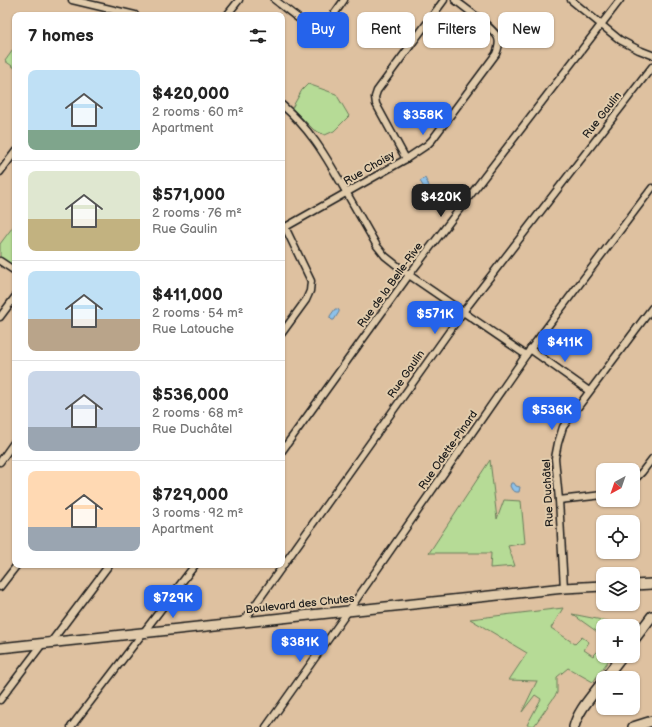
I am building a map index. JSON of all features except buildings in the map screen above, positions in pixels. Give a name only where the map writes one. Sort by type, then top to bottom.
[{"type":"street","points":[[72,0],[122,12]]},
{"type":"street","points":[[230,12],[239,0]]},
{"type":"street","points":[[275,0],[303,22],[312,27],[319,28],[326,24],[344,0]]},
{"type":"street","points":[[406,159],[376,104],[375,97],[377,91],[444,0]]},
{"type":"street","name":"Rue Choisy","points":[[285,227],[406,159],[432,140],[496,54],[499,46],[498,39],[493,30],[455,0]]},
{"type":"street","points":[[571,0],[620,40],[652,55]]},
{"type":"street","name":"Rue de la Belle-Rive","points":[[285,447],[409,274],[620,0]]},
{"type":"street","name":"Rue Gaulin","points":[[285,563],[463,312],[652,67]]},
{"type":"street","points":[[285,108],[308,130],[322,150],[377,246],[385,256],[463,312],[589,391]]},
{"type":"street","points":[[0,172],[12,156]]},
{"type":"street","name":"Rue Odette-Pinard","points":[[266,727],[528,352],[652,188]]},
{"type":"street","points":[[285,232],[311,281],[310,291],[306,300],[285,329]]},
{"type":"street","points":[[0,261],[12,269]]},
{"type":"street","points":[[0,317],[12,301]]},
{"type":"street","name":"Rue Duchâtel","points":[[564,588],[555,458],[558,442],[563,427],[652,308]]},
{"type":"street","points":[[0,462],[12,446]]},
{"type":"street","points":[[640,474],[652,459]]},
{"type":"street","points":[[559,500],[596,496]]},
{"type":"street","points":[[0,587],[15,568]]},
{"type":"street","points":[[0,700],[107,568]]},
{"type":"street","points":[[71,727],[193,568]]},
{"type":"street","name":"Rue Gaulin","points":[[243,622],[281,568]]},
{"type":"street","points":[[640,585],[652,584]]},
{"type":"street","name":"Boulevard des Chutes","points":[[0,648],[349,610],[564,588],[596,586]]},
{"type":"street","points":[[640,632],[652,616]]},
{"type":"street","points":[[574,727],[582,710],[596,691]]},
{"type":"street","points":[[633,727],[652,721]]},
{"type":"green space","points":[[12,51],[12,66],[5,61]]},
{"type":"green space","points":[[308,84],[336,94],[349,116],[334,131],[325,135],[314,130],[292,108],[302,90]]},
{"type":"green space","points":[[12,228],[12,269],[0,261],[0,244]]},
{"type":"green space","points":[[490,460],[497,519],[504,500],[521,501],[525,543],[508,546],[515,566],[490,568],[491,553],[429,553]]},
{"type":"green space","points":[[563,608],[551,628],[575,644],[582,637],[589,642],[584,650],[593,656],[596,653],[596,663],[607,663],[601,671],[596,671],[596,678],[593,682],[568,668],[557,677],[557,693],[534,726],[527,725],[541,699],[535,695],[522,712],[537,681],[509,680],[527,653],[470,619]]},
{"type":"green space","points":[[572,614],[597,619],[596,631]]},
{"type":"water","points":[[425,178],[430,188],[426,191],[420,181]]},
{"type":"water","points":[[335,309],[339,310],[339,312],[334,320],[332,320],[330,316]]},
{"type":"water","points":[[511,483],[514,483],[516,486],[520,487],[519,492],[512,490],[510,486]]}]
